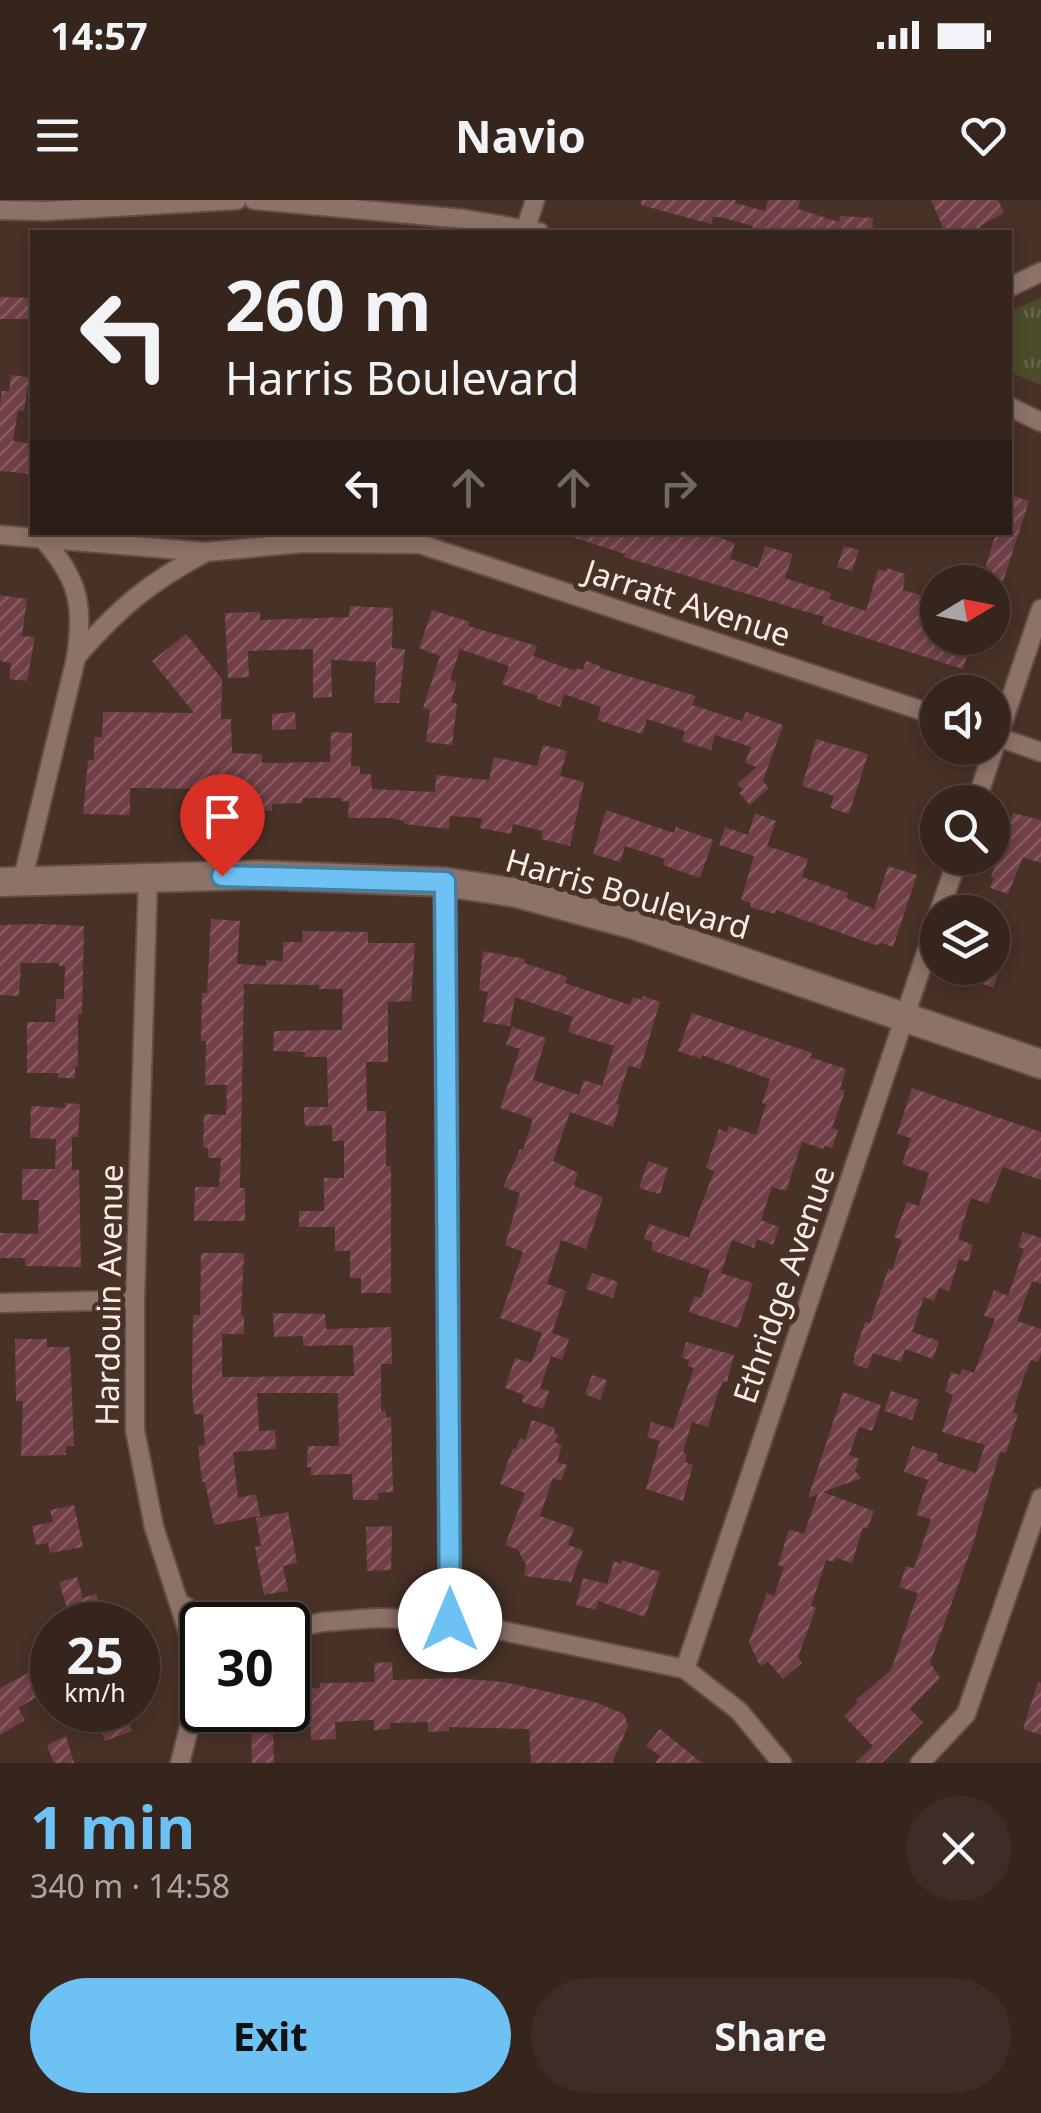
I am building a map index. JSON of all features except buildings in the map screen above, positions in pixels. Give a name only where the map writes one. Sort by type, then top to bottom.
[{"type":"street","points":[[0,210],[46,212],[237,200]]},
{"type":"street","points":[[254,200],[464,219],[532,230],[535,200]]},
{"type":"street","points":[[1012,286],[1041,272]]},
{"type":"street","points":[[1012,409],[1041,422]]},
{"type":"street","name":"Jarratt Avenue","points":[[0,535],[206,552],[303,538],[420,544],[920,710]]},
{"type":"street","points":[[11,882],[76,658],[82,621],[77,590],[64,563],[44,540]]},
{"type":"street","points":[[76,658],[138,592],[206,552]]},
{"type":"street","points":[[1010,697],[1041,610]]},
{"type":"street","points":[[1010,741],[1041,752]]},
{"type":"street","name":"Harris Boulevard","points":[[11,882],[260,875],[445,882],[517,892],[635,924],[1041,1064]]},
{"type":"street","name":"Hardouin Avenue","points":[[148,878],[135,1300],[135,1430],[154,1528],[180,1602]]},
{"type":"street","points":[[445,882],[450,1620]]},
{"type":"street","name":"Ethridge Avenue","points":[[685,1669],[920,970]]},
{"type":"street","points":[[0,1303],[135,1300]]},
{"type":"street","points":[[920,1763],[966,1714],[1041,1498]]},
{"type":"street","points":[[310,1625],[376,1618],[450,1620],[685,1669],[739,1711],[782,1763]]},
{"type":"street","name":"Hardouin Avenue","points":[[180,1763],[189,1732]]},
{"type":"green space","points":[[1041,297],[1041,385],[1012,373],[1012,311]]},
{"type":"route","points":[[222,876],[445,882],[450,1620]]}]
